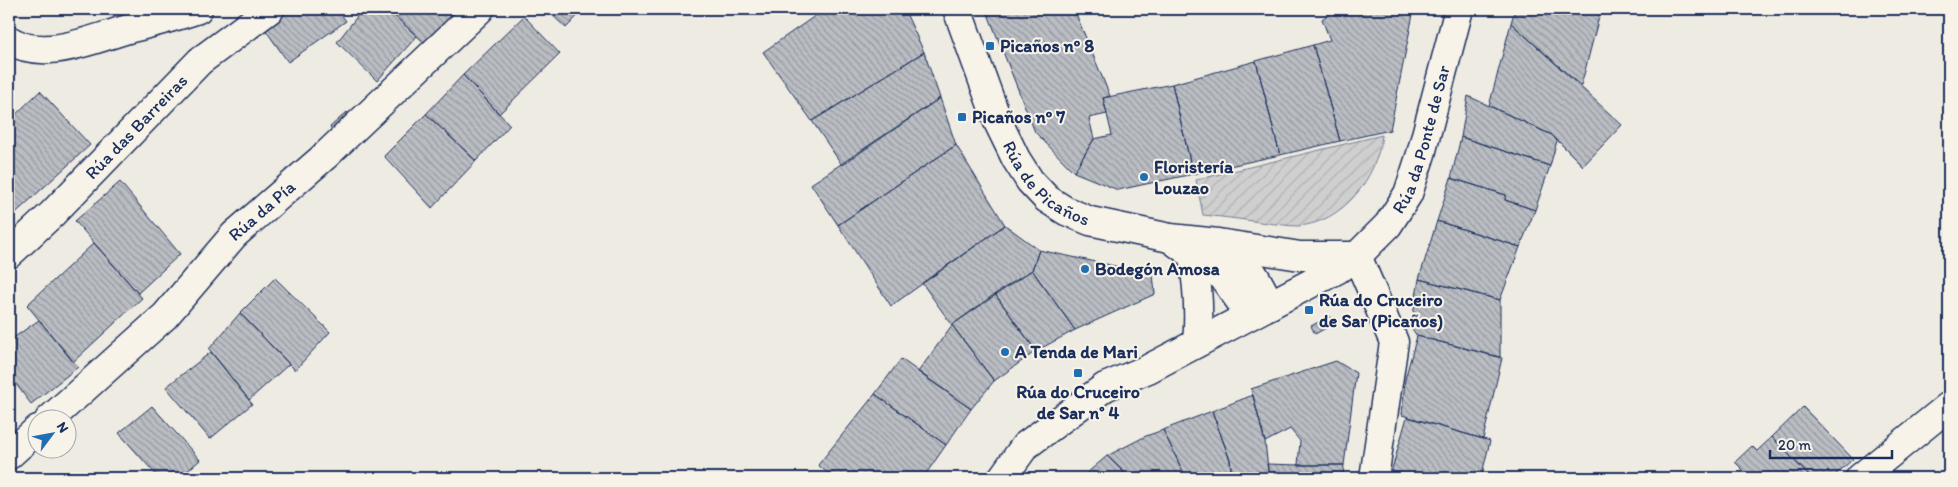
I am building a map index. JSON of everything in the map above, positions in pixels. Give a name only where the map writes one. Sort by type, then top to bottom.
[{"type":"street","points":[[9,40],[14,44],[38,49],[59,48],[198,9]]},
{"type":"street","name":"Rúa das Barreiras","points":[[9,254],[52,214],[200,61],[270,9]]},
{"type":"street","name":"Rúa da Pía","points":[[60,410],[165,316],[234,235],[325,156],[480,9]]},
{"type":"street","name":"Rúa de Picaños","points":[[957,9],[998,122],[1016,159],[1030,181],[1047,199],[1066,212],[1090,221],[1170,238],[1218,243],[1300,256],[1357,256]]},
{"type":"street","name":"Rúa da Ponte de Sar","points":[[1002,478],[1025,446],[1105,388],[1148,369],[1338,269],[1357,256],[1388,225],[1408,194],[1422,154],[1459,9]]},
{"type":"street","name":"Rúa de Picaños","points":[[1170,238],[1193,257],[1224,277],[1260,310]]},
{"type":"street","name":"Rúa de Picaños","points":[[1218,243],[1239,256],[1251,270],[1260,310]]},
{"type":"street","points":[[1357,256],[1394,342],[1374,478]]},
{"type":"street","points":[[1193,257],[1199,294],[1197,343]]},
{"type":"street","points":[[1860,478],[1949,406]]},
{"type":"street","points":[[9,455],[28,438]]},
{"type":"shaded area","points":[[1382,135],[1379,151],[1365,182],[1355,196],[1329,217],[1314,223],[1298,226],[1203,215],[1196,180]]},
{"type":"building","points":[[286,9],[337,9],[346,21],[288,62],[262,25]]},
{"type":"building","points":[[363,9],[387,9],[417,36],[377,81],[337,42]]},
{"type":"building","points":[[387,9],[462,9],[428,46]]},
{"type":"building","points":[[546,9],[584,9],[566,28]]},
{"type":"building","points":[[825,9],[904,9],[924,52],[812,121],[763,52]]},
{"type":"building","points":[[986,9],[1074,9],[1110,96],[1103,98],[1107,114],[1089,118],[1094,139],[1074,172],[1035,132]]},
{"type":"building","points":[[1336,9],[1414,9],[1390,130],[1340,141],[1313,45],[1330,40],[1322,19]]},
{"type":"building","points":[[1515,9],[1601,9],[1581,86],[1511,23]]},
{"type":"building","points":[[524,16],[560,54],[499,114],[463,75]]},
{"type":"building","points":[[1511,23],[1622,125],[1583,166],[1552,135],[1489,106]]},
{"type":"building","points":[[1313,45],[1340,141],[1280,155],[1256,61]]},
{"type":"building","points":[[924,52],[940,98],[842,165],[812,121]]},
{"type":"building","points":[[1256,61],[1280,155],[1193,174],[1172,84]]},
{"type":"building","points":[[463,75],[510,125],[476,161],[426,114]]},
{"type":"building","points":[[1172,84],[1193,174],[1118,190],[1074,172],[1094,139],[1112,135],[1103,98]]},
{"type":"building","points":[[40,91],[90,145],[9,219],[9,121]]},
{"type":"building","points":[[1468,96],[1552,135],[1557,141],[1550,166],[1461,137]]},
{"type":"building","points":[[940,98],[956,145],[838,225],[811,184]]},
{"type":"building","points":[[347,112],[355,120],[337,136],[330,127]]},
{"type":"building","points":[[426,114],[476,161],[432,208],[384,156]]},
{"type":"building","points":[[1461,137],[1550,166],[1535,210],[1505,200],[1506,195],[1451,178]]},
{"type":"building","points":[[956,145],[1005,225],[891,306],[838,225]]},
{"type":"building","points":[[1451,178],[1506,195],[1505,200],[1535,210],[1520,247],[1437,221]]},
{"type":"building","points":[[120,182],[180,254],[138,293],[75,221]]},
{"type":"building","points":[[1437,221],[1520,247],[1500,300],[1419,279]]},
{"type":"building","points":[[1005,225],[1039,250],[1032,270],[952,325],[922,283]]},
{"type":"building","points":[[94,243],[142,298],[73,362],[27,305]]},
{"type":"building","points":[[1039,250],[1153,274],[1155,294],[1075,330],[1032,270]]},
{"type":"building","points":[[1032,270],[1075,330],[1036,351],[995,294]]},
{"type":"building","points":[[275,278],[330,332],[295,370],[240,313]]},
{"type":"building","points":[[1419,279],[1500,300],[1500,357],[1417,336],[1411,327]]},
{"type":"building","points":[[995,294],[1036,351],[994,381],[952,325]]},
{"type":"building","points":[[240,313],[289,364],[249,400],[209,349]]},
{"type":"building","points":[[1330,316],[1335,323],[1315,334],[1311,326]]},
{"type":"building","points":[[39,320],[78,367],[31,404],[9,375],[9,341]]},
{"type":"building","points":[[952,325],[994,381],[971,409],[918,372]]},
{"type":"building","points":[[1417,336],[1502,358],[1483,439],[1402,415],[1405,379]]},
{"type":"building","points":[[211,352],[252,404],[210,439],[166,387]]},
{"type":"building","points":[[901,359],[971,409],[946,445],[875,394]]},
{"type":"building","points":[[1336,361],[1356,373],[1344,465],[1298,465],[1300,441],[1290,429],[1265,442],[1251,389]]},
{"type":"building","points":[[875,394],[946,445],[923,478],[834,478],[818,465]]},
{"type":"building","points":[[1253,395],[1265,442],[1269,478],[1232,478],[1230,460],[1212,411]]},
{"type":"building","points":[[152,406],[200,460],[179,478],[159,478],[119,433]]},
{"type":"building","points":[[1803,407],[1853,459],[1832,478],[1811,478],[1772,437]]},
{"type":"building","points":[[1212,411],[1230,460],[1232,478],[1186,478],[1163,430]]},
{"type":"building","points":[[1407,417],[1490,441],[1481,478],[1396,478],[1390,476]]},
{"type":"building","points":[[1163,430],[1186,478],[1130,478],[1107,456],[1146,436]]},
{"type":"building","points":[[1772,437],[1811,478],[1751,478],[1735,462],[1752,446],[1757,451]]},
{"type":"building","points":[[1107,456],[1130,478],[1081,478]]},
{"type":"building","points":[[1267,464],[1344,465],[1343,478],[1269,478]]},
{"type":"place","name":"Picaños nº 8","points":[[990,46]]},
{"type":"place","name":"Picaños nº 7","points":[[962,117]]},
{"type":"place","name":"Floristería Louzao","points":[[1144,177]]},
{"type":"place","name":"Bodegón Amosa","points":[[1085,269]]},
{"type":"place","name":"Rúa do Cruceiro de Sar (Picaños)","points":[[1309,310]]},
{"type":"place","name":"A Tenda de Mari","points":[[1005,352]]},
{"type":"place","name":"Rúa do Cruceiro de Sar n° 4","points":[[1078,373]]}]
